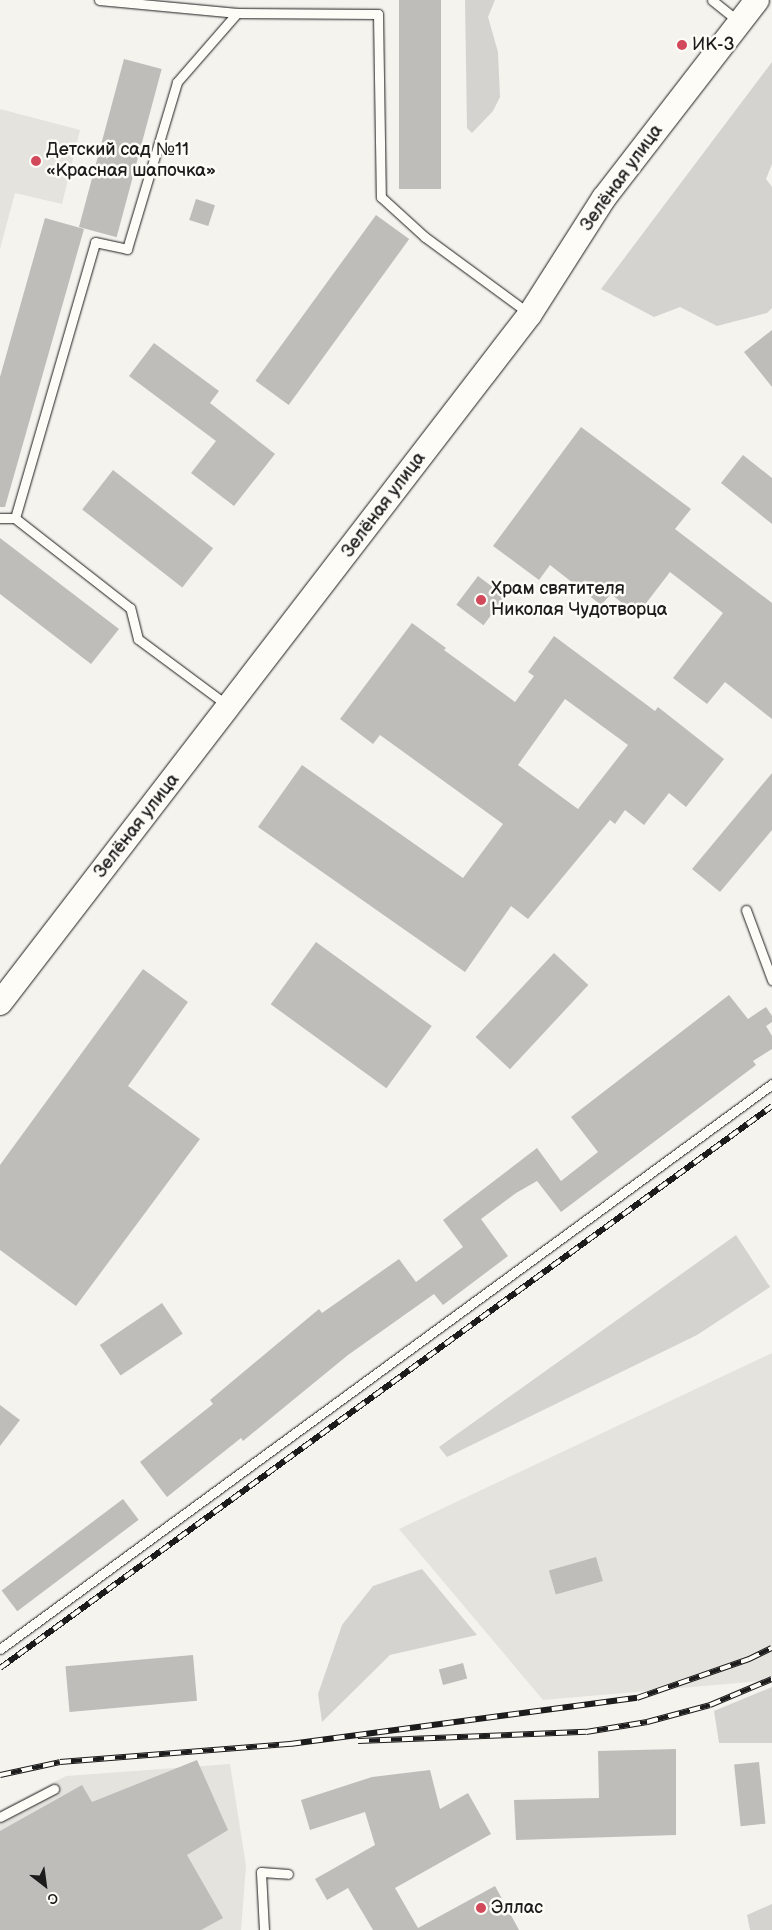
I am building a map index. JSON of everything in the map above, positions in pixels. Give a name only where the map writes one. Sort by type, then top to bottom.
[{"type":"main road","name":"Зелёная улица","points":[[0,1003],[530,314],[604,198],[758,0]]},
{"type":"lane","points":[[99,0],[237,13],[378,14],[381,198],[425,236],[530,314]]},
{"type":"lane","points":[[712,0],[740,23]]},
{"type":"lane","points":[[15,518],[95,242],[126,250],[178,82],[237,13]]},
{"type":"lane","points":[[0,518],[15,518],[130,608],[138,640],[229,707]]},
{"type":"lane","points":[[746,910],[772,980]]},
{"type":"lane","points":[[0,1649],[772,1084]]},
{"type":"lane","points":[[0,1818],[54,1789]]},
{"type":"lane","points":[[264,1930],[261,1872],[288,1874]]},
{"type":"shaded area","points":[[465,0],[495,0],[488,17],[498,52],[500,97],[493,111],[472,133],[467,128]]},
{"type":"shaded area","points":[[772,62],[772,164],[766,179],[772,187],[772,308],[767,313],[717,326],[680,307],[654,317],[601,289]]},
{"type":"shaded area","name":"Детский сад №11 «Красная шапочка»","points":[[0,109],[80,130],[62,204],[15,193],[0,249]]},
{"type":"shaded area","points":[[736,1235],[770,1287],[697,1335],[447,1457],[439,1447]]},
{"type":"shaded area","points":[[772,1353],[772,1680],[543,1700],[399,1529]]},
{"type":"shaded area","points":[[422,1569],[477,1635],[390,1655],[322,1722],[318,1694],[342,1625],[373,1586]]},
{"type":"shaded area","points":[[772,1687],[772,1743],[719,1743],[714,1711]]},
{"type":"shaded area","points":[[230,1764],[246,1866],[241,1930],[0,1930],[0,1810],[66,1776]]},
{"type":"shaded area","points":[[772,1904],[772,1930],[750,1930],[747,1915]]},
{"type":"building","points":[[399,0],[441,0],[441,189],[399,189]]},
{"type":"building","points":[[124,59],[162,69],[117,237],[79,227]]},
{"type":"building","points":[[196,199],[215,205],[208,226],[189,220]]},
{"type":"building","points":[[376,215],[409,239],[289,405],[256,381]]},
{"type":"building","points":[[45,218],[84,229],[5,507],[0,507],[0,377]]},
{"type":"building","points":[[772,330],[772,387],[744,352]]},
{"type":"building","points":[[154,343],[219,391],[210,403],[275,454],[234,506],[191,473],[216,441],[129,376]]},
{"type":"building","points":[[581,427],[691,509],[675,529],[772,603],[772,719],[725,682],[707,704],[673,678],[723,613],[670,572],[637,615],[611,594],[601,605],[550,565],[539,580],[493,546]]},
{"type":"building","points":[[743,455],[772,478],[772,524],[721,483]]},
{"type":"building","points":[[113,470],[213,548],[182,588],[82,509]]},
{"type":"building","points":[[0,538],[119,629],[91,664],[0,594]]},
{"type":"building","name":"Храм святителя Николая Чудотворца","points":[[478,576],[505,596],[483,625],[456,605]]},
{"type":"building","points":[[412,623],[446,648],[444,650],[515,702],[534,676],[528,672],[554,636],[655,711],[658,707],[724,759],[686,807],[669,793],[644,825],[625,810],[615,824],[610,820],[528,919],[511,906],[465,972],[258,827],[302,765],[463,878],[503,824],[380,735],[373,744],[340,719]],"holes":[[[565,699],[628,745],[578,809],[518,765]]]},
{"type":"building","points":[[772,773],[772,830],[720,892],[692,869]]},
{"type":"building","points":[[316,942],[432,1026],[386,1088],[271,1004]]},
{"type":"building","points":[[554,953],[588,985],[510,1069],[476,1037]]},
{"type":"building","points":[[143,969],[188,1002],[128,1086],[200,1139],[76,1306],[0,1250],[0,1165]]},
{"type":"building","points":[[729,995],[748,1019],[766,1007],[772,1016],[772,1022],[766,1026],[772,1036],[772,1049],[753,1061],[756,1065],[561,1212],[537,1181],[516,1193],[481,1219],[508,1256],[443,1305],[434,1294],[348,1355],[243,1441],[241,1438],[167,1497],[140,1462],[213,1404],[210,1400],[319,1309],[322,1313],[399,1259],[416,1282],[463,1247],[443,1220],[537,1148],[561,1181],[598,1152],[571,1117]]},
{"type":"building","points":[[162,1303],[183,1334],[121,1376],[100,1345]]},
{"type":"building","points":[[0,1405],[20,1420],[0,1446]]},
{"type":"building","points":[[123,1499],[139,1520],[17,1611],[2,1590]]},
{"type":"building","points":[[596,1557],[603,1581],[556,1595],[549,1571]]},
{"type":"building","points":[[193,1655],[197,1701],[69,1712],[65,1666]]},
{"type":"building","points":[[463,1663],[467,1678],[443,1685],[439,1669]]},
{"type":"building","points":[[676,1749],[676,1835],[516,1840],[514,1800],[599,1798],[598,1751]]},
{"type":"building","points":[[197,1760],[228,1830],[187,1855],[223,1918],[201,1930],[0,1930],[0,1831],[82,1785],[92,1802]]},
{"type":"building","points":[[759,1762],[765,1824],[741,1826],[734,1765]]},
{"type":"building","points":[[430,1770],[440,1809],[468,1793],[491,1834],[395,1888],[418,1928],[495,1886],[519,1930],[373,1930],[348,1888],[327,1900],[315,1879],[375,1845],[365,1812],[310,1830],[301,1800],[372,1777]]},
{"type":"railway","points":[[0,1668],[772,1106]]},
{"type":"railway","points":[[0,1775],[60,1762],[290,1744],[637,1698],[749,1659],[772,1648]]},
{"type":"railway","points":[[358,1741],[586,1732],[647,1722],[710,1705],[772,1679]]},
{"type":"place","name":"ИК-3","points":[[682,45]]},
{"type":"place","name":"Детский сад №11 «Красная шапочка»","points":[[36,161]]},
{"type":"place","name":"Храм святителя Николая Чудотворца","points":[[481,600]]},
{"type":"place","name":"Эллас","points":[[481,1908]]}]
